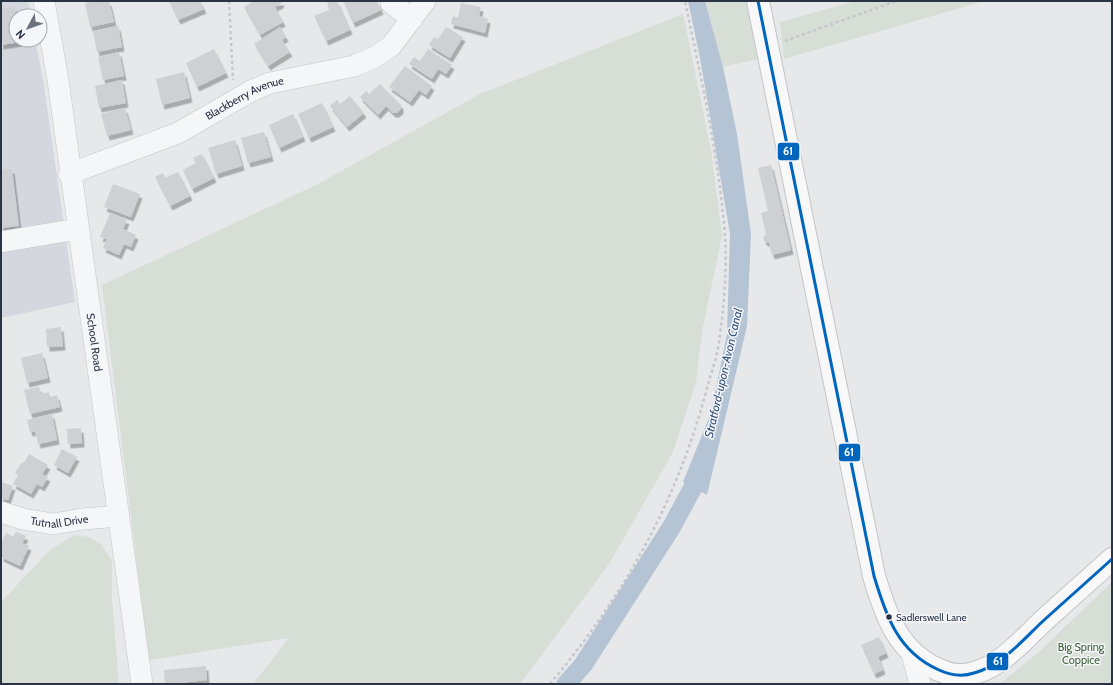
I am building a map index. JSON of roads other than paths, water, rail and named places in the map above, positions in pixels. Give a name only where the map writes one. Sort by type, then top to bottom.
[{"type":"main road","points":[[758,1],[874,576],[885,612],[896,633],[912,654],[928,665],[946,673],[970,679],[1008,653],[1112,559]]},
{"type":"street","name":"School Road","points":[[44,1],[58,80],[69,174],[142,684]]},
{"type":"street","name":"Blackberry Avenue","points":[[69,174],[178,133],[251,91],[270,83],[354,66],[375,56],[391,46],[425,1]]},
{"type":"street","points":[[391,3],[412,19]]},
{"type":"street","points":[[1,242],[78,229]]},
{"type":"street","name":"Tutnall Drive","points":[[1,512],[23,519],[53,524],[83,519],[119,516]]},
{"type":"street","points":[[912,654],[920,684]]},
{"type":"water","points":[[688,1],[705,1],[723,67],[737,134],[751,234],[747,326],[707,495],[683,482],[711,413],[727,334],[730,234],[700,58]]},
{"type":"waterway","name":"Stratford-upon-Avon Canal","points":[[566,684],[583,665],[671,528],[697,480],[701,465]]},
{"type":"place","name":"Sadlerswell Lane","points":[[889,617]]},
{"type":"park label","name":"Big Spring Coppice","points":[[1081,653]]}]
